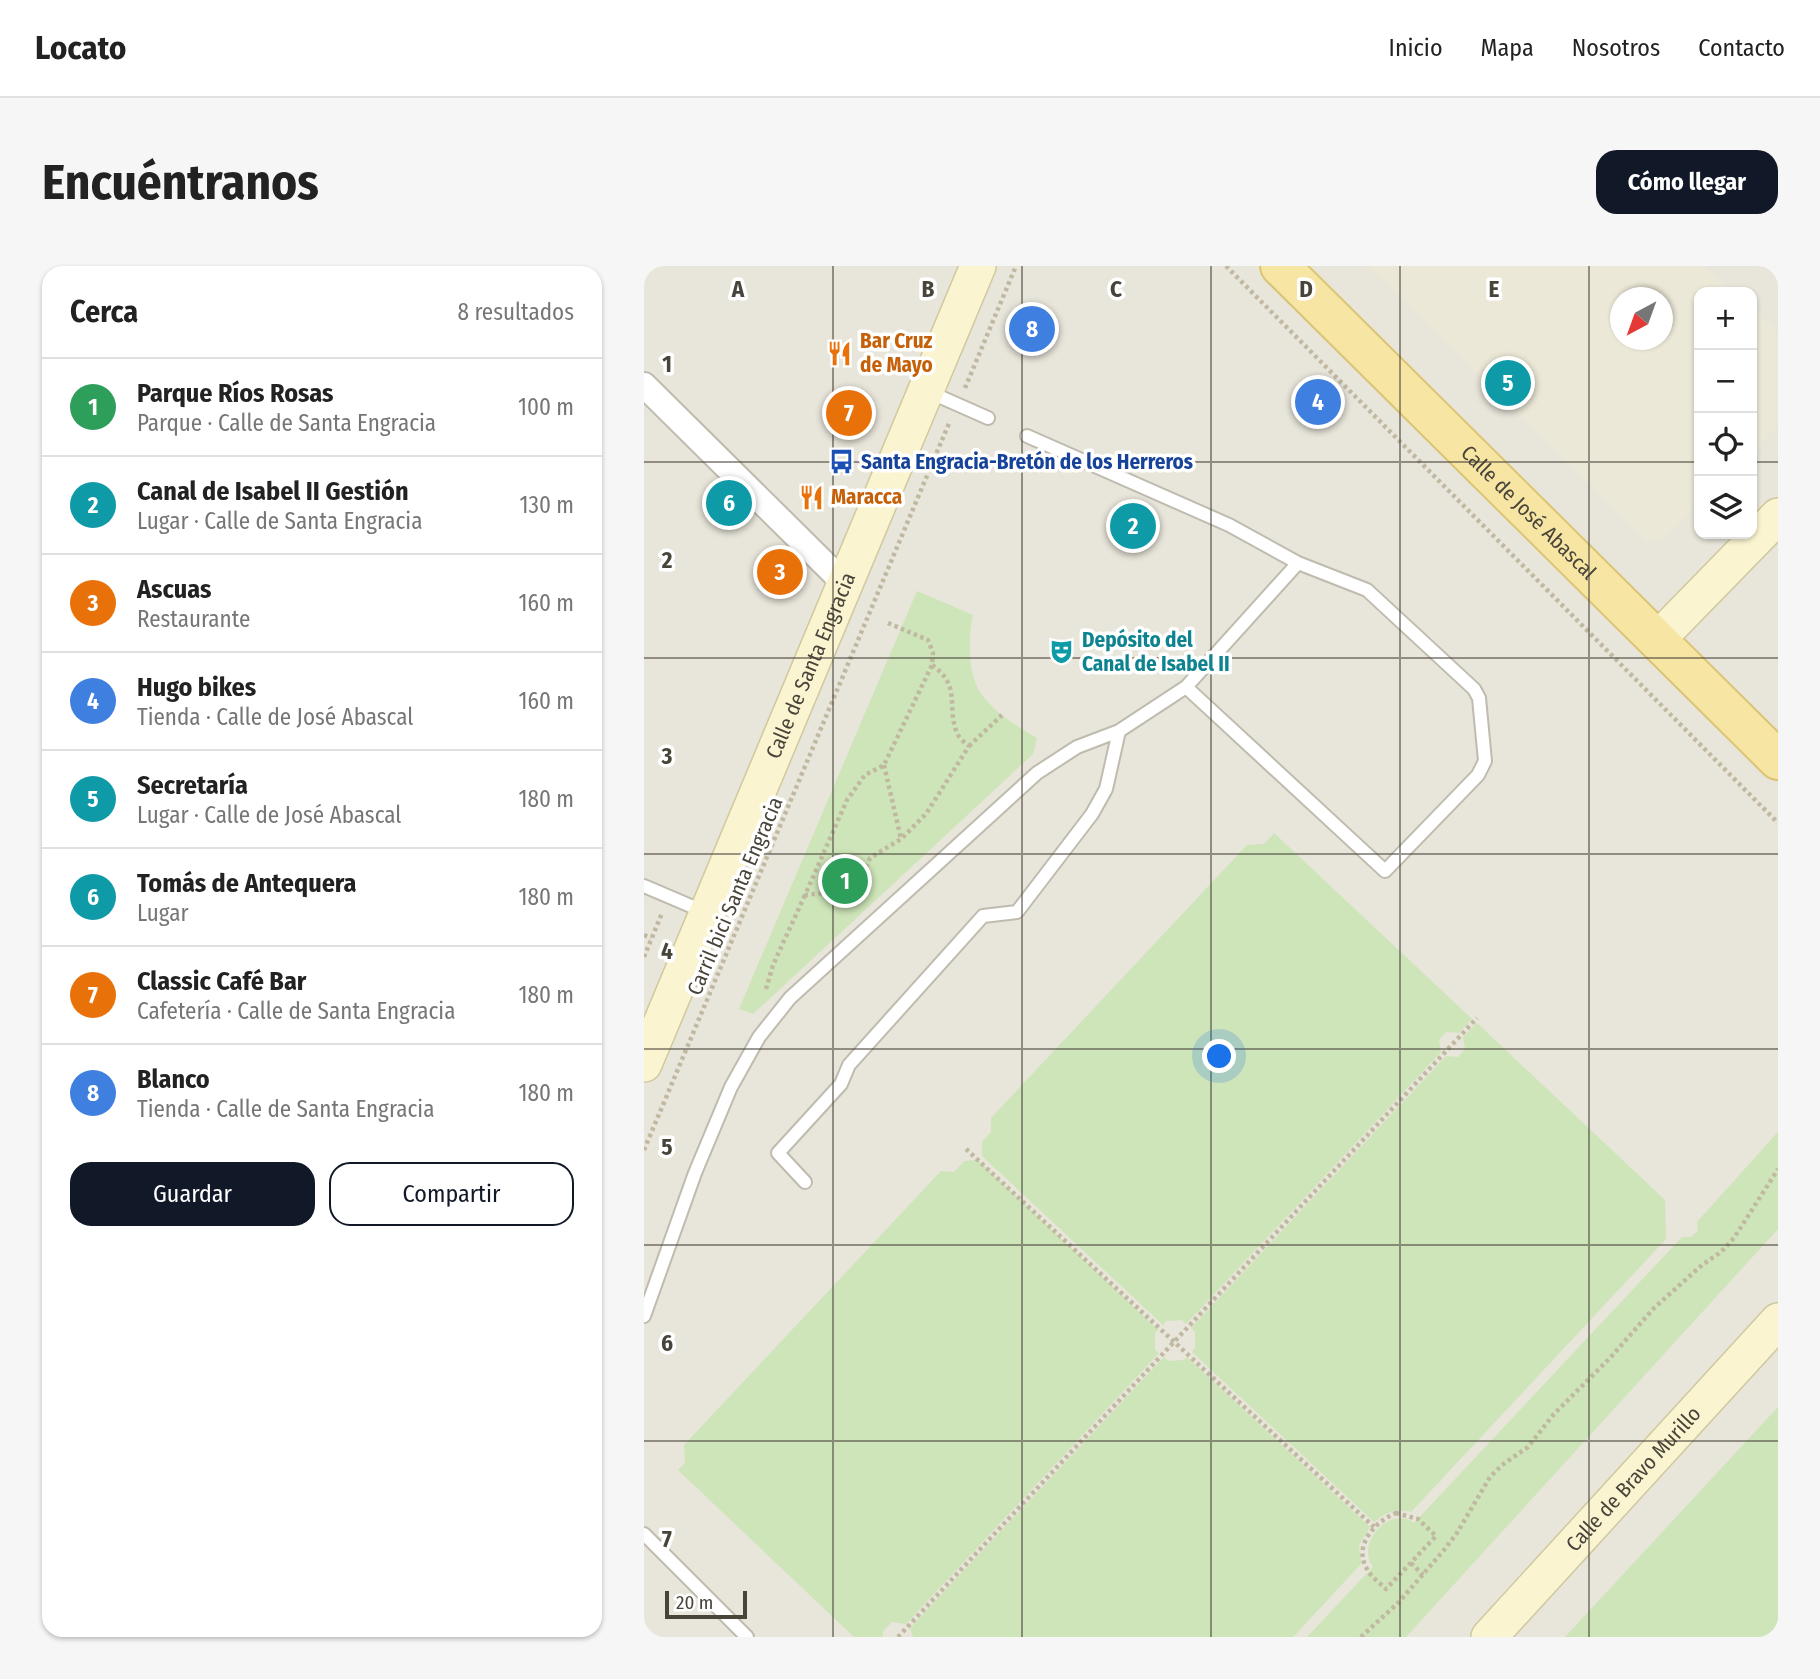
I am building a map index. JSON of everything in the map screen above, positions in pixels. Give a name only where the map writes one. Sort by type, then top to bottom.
[{"type":"main road","name":"Calle de Santa Engracia","points":[[644,1064],[652,1024],[707,913],[845,584],[942,397],[978,266]]},
{"type":"main road","name":"Calle de José Abascal","points":[[1280,266],[1778,760]]},
{"type":"main road","points":[[1658,639],[1778,516]]},
{"type":"main road","name":"Calle de Bravo Murillo","points":[[1489,1637],[1778,1321]]},
{"type":"street","points":[[644,385],[845,584]]},
{"type":"lane","points":[[942,397],[988,418]]},
{"type":"lane","points":[[1027,436],[1229,525],[1298,563],[1367,590],[1474,689],[1479,698],[1485,761],[1478,775],[1385,871],[1186,687]]},
{"type":"lane","points":[[644,1316],[695,1172],[731,1087],[759,1037],[790,998],[1037,773],[1077,747],[1119,731],[1186,687],[1298,563]]},
{"type":"lane","points":[[805,1182],[778,1153],[841,1084],[849,1065],[983,916],[1017,912],[1092,814],[1106,789],[1119,731]]},
{"type":"lane","points":[[644,886],[707,913]]},
{"type":"lane","points":[[644,1534],[747,1637]]},
{"type":"path","name":"Carril bici Santa Engracia","points":[[644,1150],[942,397],[1016,266]]},
{"type":"path","points":[[1226,266],[1778,823]]},
{"type":"path","points":[[766,989],[773,965],[847,800],[864,775],[884,765],[932,666],[933,653],[928,640],[888,623]]},
{"type":"path","points":[[932,666],[943,673],[950,687],[957,734],[969,746]]},
{"type":"path","points":[[805,895],[824,893],[856,878],[864,872],[870,858],[901,839],[926,814],[969,746],[1002,715]]},
{"type":"path","points":[[884,765],[901,839]]},
{"type":"path","points":[[644,957],[669,897]]},
{"type":"path","points":[[644,935],[651,938]]},
{"type":"path","points":[[898,1637],[1477,1018]]},
{"type":"path","points":[[967,1149],[1374,1527]]},
{"type":"path","points":[[1362,1637],[1423,1576],[1457,1533],[1490,1476],[1528,1447],[1554,1414],[1610,1358],[1654,1308],[1734,1238],[1778,1169]]},
{"type":"path","points":[[1404,1514],[1418,1519],[1436,1536],[1411,1563],[1386,1589],[1368,1572],[1362,1550],[1374,1527],[1388,1516],[1404,1514]]},
{"type":"path","points":[[1411,1563],[1423,1576]]},
{"type":"shaded area","points":[[644,266],[1778,266],[1778,1637],[644,1637]]},
{"type":"shaded area","points":[[1368,266],[1704,266],[1727,287],[1694,287],[1694,509],[1663,540],[1647,541]]},
{"type":"shaded area","points":[[1757,313],[1778,331],[1778,426],[1757,447]]},
{"type":"green space","points":[[917,591],[973,615],[970,656],[977,687],[987,702],[1000,714],[1037,738],[1033,754],[753,1014],[739,1009]]},
{"type":"green space","points":[[1274,833],[1472,1019],[1459,1033],[1446,1032],[1439,1040],[1441,1052],[1186,1324],[1182,1320],[1166,1321],[1163,1325],[982,1156],[982,1142],[991,1132],[991,1118],[1247,845],[1264,844]]},
{"type":"green space","points":[[1477,1023],[1665,1200],[1666,1239],[1411,1512],[1391,1512],[1374,1522],[1192,1352],[1195,1348],[1195,1332],[1191,1328],[1446,1056],[1458,1057],[1465,1049],[1463,1037]]},
{"type":"green space","points":[[1778,1132],[1778,1229],[1406,1637],[1307,1637],[1373,1567],[1368,1547],[1378,1529],[1395,1519],[1414,1523],[1682,1237],[1691,1237],[1698,1231],[1697,1222]]},
{"type":"green space","points":[[978,1160],[1158,1330],[1155,1333],[1155,1349],[1159,1353],[906,1624],[892,1622],[883,1631],[883,1637],[854,1637],[678,1470],[685,1463],[684,1445],[941,1171],[954,1172],[964,1161]]},
{"type":"green space","points":[[1164,1357],[1168,1361],[1184,1360],[1187,1357],[1370,1527],[1359,1545],[1361,1564],[1293,1637],[913,1637],[910,1628]]},
{"type":"green space","points":[[1778,1407],[1778,1637],[1565,1637]]},
{"type":"place","name":"Blanco","points":[[1032,329]]},
{"type":"place","name":"Bar Cruz de Mayo","points":[[840,353]]},
{"type":"place","name":"Secretaría","points":[[1508,383]]},
{"type":"place","name":"Hugo bikes","points":[[1318,402]]},
{"type":"place","name":"Classic Café Bar","points":[[849,413]]},
{"type":"place","name":"Santa Engracia-Bretón de los Herreros","points":[[841,462]]},
{"type":"place","name":"Maracca","points":[[811,497]]},
{"type":"place","name":"Tomás de Antequera","points":[[729,503]]},
{"type":"place","name":"Canal de Isabel II Gestión","points":[[1133,526]]},
{"type":"place","name":"Ascuas","points":[[780,572]]},
{"type":"place","name":"Depósito del Canal de Isabel II","points":[[1062,652]]},
{"type":"place","name":"Parque Ríos Rosas","points":[[845,881]]}]
